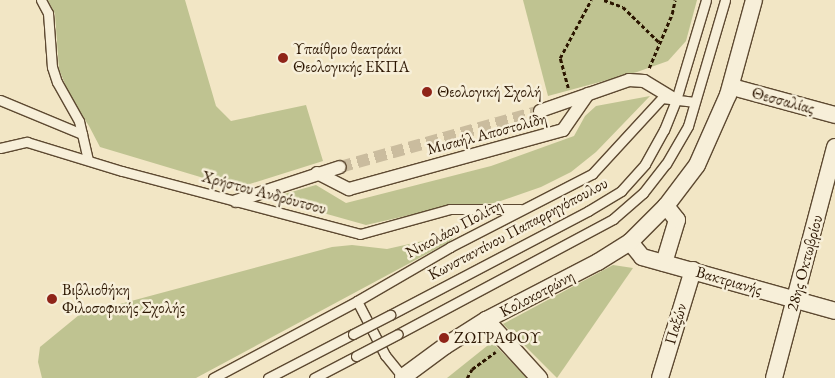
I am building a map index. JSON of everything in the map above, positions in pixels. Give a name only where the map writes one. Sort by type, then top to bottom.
[{"type":"street","name":"Κολοκοτρώνη","points":[[403,377],[445,346],[486,320],[598,262],[630,242],[666,206],[697,165],[732,87],[754,0]]},
{"type":"street","points":[[540,112],[571,99],[629,80],[644,82],[676,100]]},
{"type":"street","name":"Θεσσαλίας","points":[[732,87],[835,114]]},
{"type":"street","name":"Μισαήλ Αποστολίδη","points":[[317,173],[349,189],[562,130],[588,94]]},
{"type":"street","name":"28ης Οκτωβρίου","points":[[774,378],[835,147]]},
{"type":"street","points":[[236,201],[340,166]]},
{"type":"street","points":[[664,263],[677,220],[666,206]]},
{"type":"street","name":"Βακτριανής","points":[[630,242],[642,257],[835,311]]},
{"type":"street","name":"Παξών","points":[[660,378],[693,270]]},
{"type":"street","points":[[486,320],[539,378]]},
{"type":"lane","points":[[41,0],[48,13],[52,67],[56,82],[79,121],[88,160]]},
{"type":"lane","name":"Κωνσταντίνου Παπαρρηγόπουλου","points":[[268,378],[588,211],[620,191],[646,164],[664,130],[676,100],[706,0]]},
{"type":"lane","name":"Κωνσταντίνου Παπαρρηγόπουλου","points":[[314,378],[613,220],[644,193],[666,164],[688,126],[693,102],[725,0]]},
{"type":"lane","name":"Νικολάου Πολίτη","points":[[213,378],[357,301],[450,246],[592,174],[662,98],[693,102]]},
{"type":"lane","points":[[0,100],[82,134]]},
{"type":"lane","name":"Χρήστου Ανδρόυτσου","points":[[0,148],[27,142],[360,234],[450,209],[523,210]]},
{"type":"lane","points":[[357,301],[385,355],[403,377]]},
{"type":"path","points":[[571,99],[560,58],[591,0]]},
{"type":"path","points":[[604,0],[623,7],[659,42]]},
{"type":"path","points":[[644,82],[672,14],[675,0]]},
{"type":"path","points":[[467,378],[472,370],[506,342]]},
{"type":"green space","points":[[48,0],[185,0],[216,106],[231,121],[306,105],[323,161],[237,188],[100,147],[70,97],[59,69],[55,14]]},
{"type":"green space","points":[[523,0],[697,0],[686,41],[668,61],[637,72],[548,96]]},
{"type":"green space","points":[[650,96],[596,152],[571,172],[541,187],[495,203],[445,207],[366,225],[270,198],[316,185],[346,203],[491,166],[574,136],[585,116],[596,106]]},
{"type":"green space","points":[[458,233],[449,242],[196,378],[42,378],[38,362],[40,347],[79,315],[332,247],[352,245],[387,249]]},
{"type":"green space","points":[[613,265],[633,268],[557,378],[503,324]]},
{"type":"green space","points":[[492,342],[527,378],[447,378]]},
{"type":"tunnel","points":[[340,167],[540,111]]},
{"type":"place","name":"Υπαίθριο θεατράκι Θεολογικής ΕΚΠΑ","points":[[283,58]]},
{"type":"place","name":"Θεολογική Σχολή","points":[[427,92]]},
{"type":"place","name":"Βιβλιοθήκη Φιλοσοφικής Σχολής","points":[[52,299]]},
{"type":"place","name":"ΖΩΓΡΑΦΟΥ","points":[[444,338]]}]
